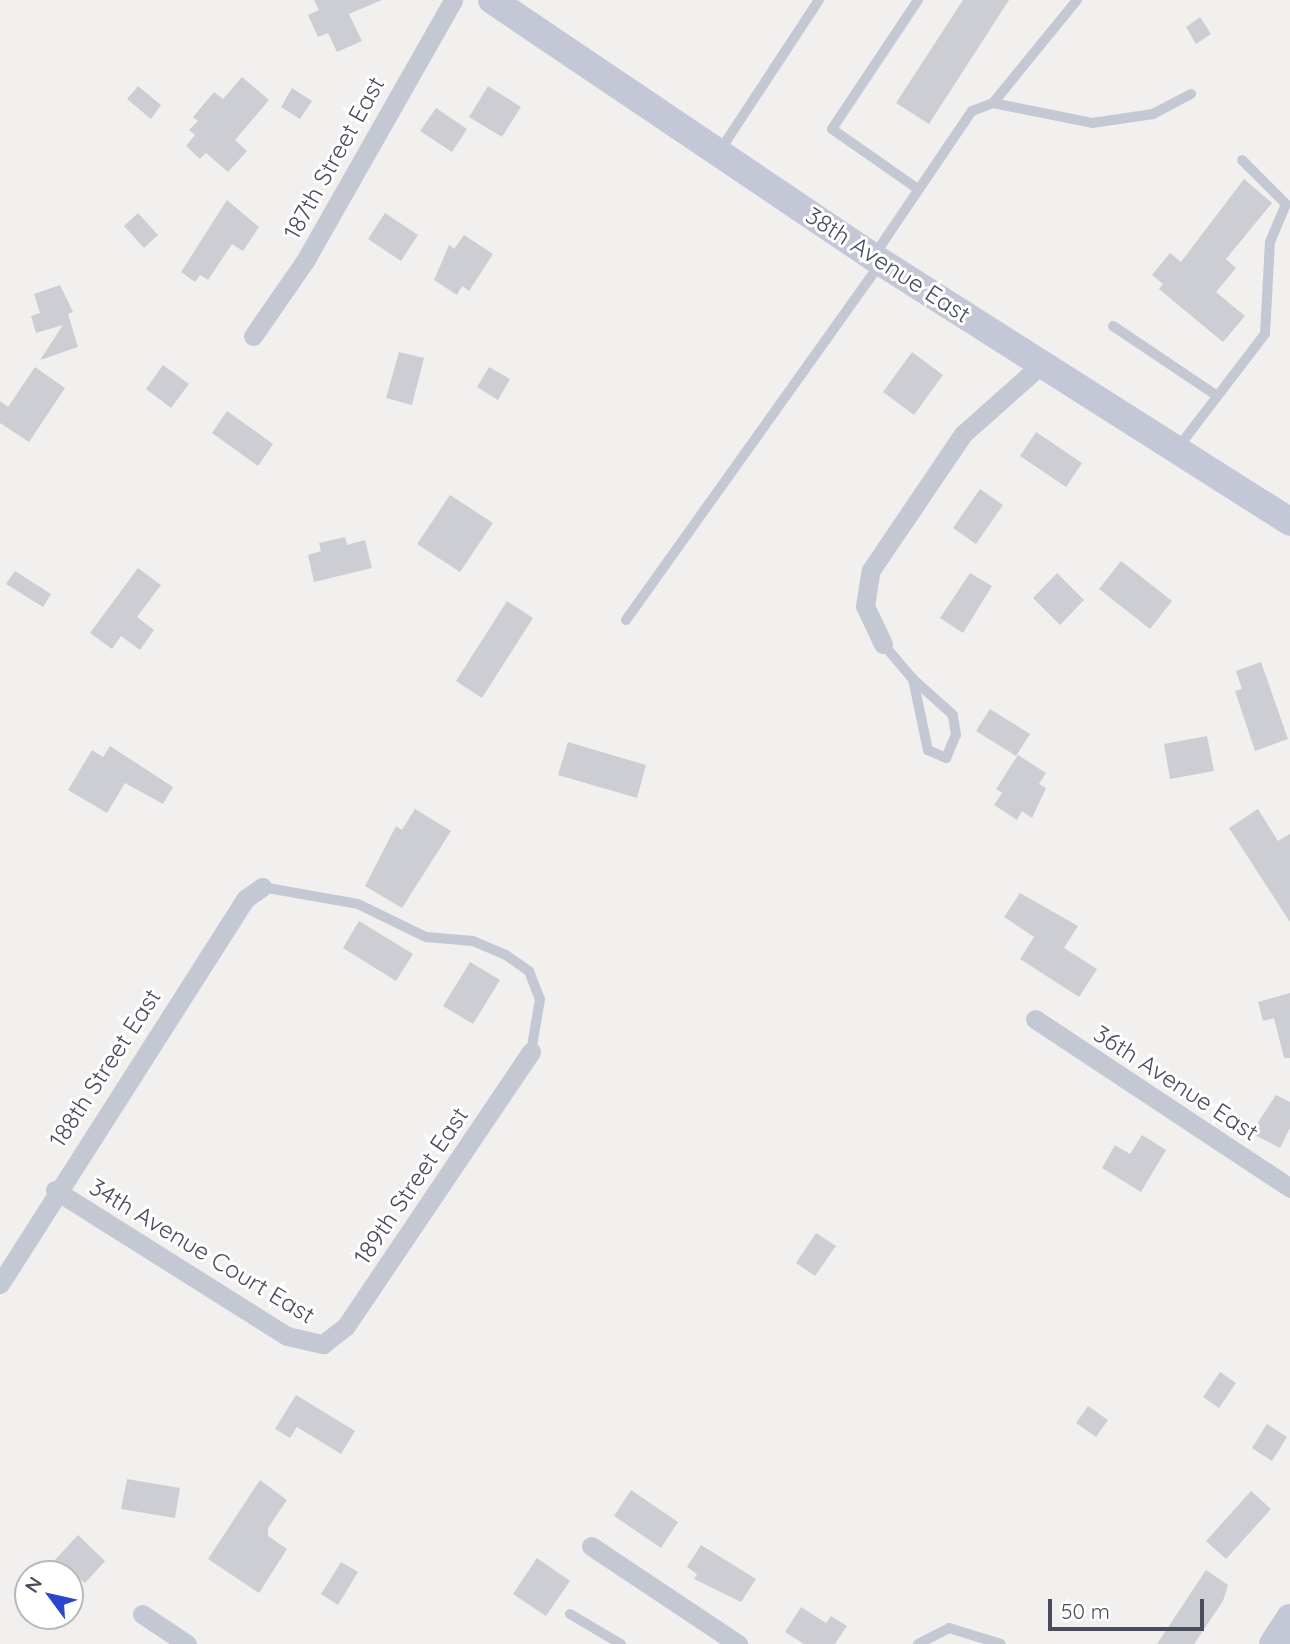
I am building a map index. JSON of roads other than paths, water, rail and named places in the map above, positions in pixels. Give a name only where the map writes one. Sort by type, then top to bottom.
[{"type":"street","name":"187th Street East","points":[[253,336],[305,261],[453,0]]},
{"type":"street","name":"38th Avenue East","points":[[492,0],[877,260],[1290,522]]},
{"type":"street","points":[[883,644],[865,606],[871,570],[963,434],[1043,363]]},
{"type":"street","name":"188th Street East","points":[[0,1284],[55,1190],[245,899],[262,887]]},
{"type":"street","name":"36th Avenue East","points":[[1035,1019],[1290,1188]]},
{"type":"street","name":"189th Street East","points":[[327,1342],[346,1326],[530,1052]]},
{"type":"street","name":"34th Avenue Court East","points":[[55,1190],[287,1336],[313,1345],[327,1342]]},
{"type":"street","points":[[591,1546],[738,1644]]},
{"type":"street","points":[[142,1614],[187,1644]]},
{"type":"street","points":[[1273,1644],[1290,1618]]},
{"type":"lane","points":[[719,153],[819,0]]},
{"type":"lane","points":[[915,187],[832,129],[918,0]]},
{"type":"lane","points":[[626,620],[877,260],[915,187],[972,111],[993,103],[1077,0]]},
{"type":"lane","points":[[993,103],[1092,123],[1153,114],[1191,94]]},
{"type":"lane","points":[[1177,449],[1265,334],[1270,242],[1286,204],[1242,160]]},
{"type":"lane","points":[[1113,326],[1217,396]]},
{"type":"lane","points":[[883,644],[913,679],[953,715],[956,735],[946,758],[933,756],[923,739],[913,679]]},
{"type":"lane","points":[[262,887],[358,904],[426,937],[473,941],[506,955],[529,971],[540,999],[530,1052]]},
{"type":"lane","points":[[570,1614],[621,1644]]},
{"type":"lane","points":[[918,1644],[957,1628],[1001,1644]]}]
